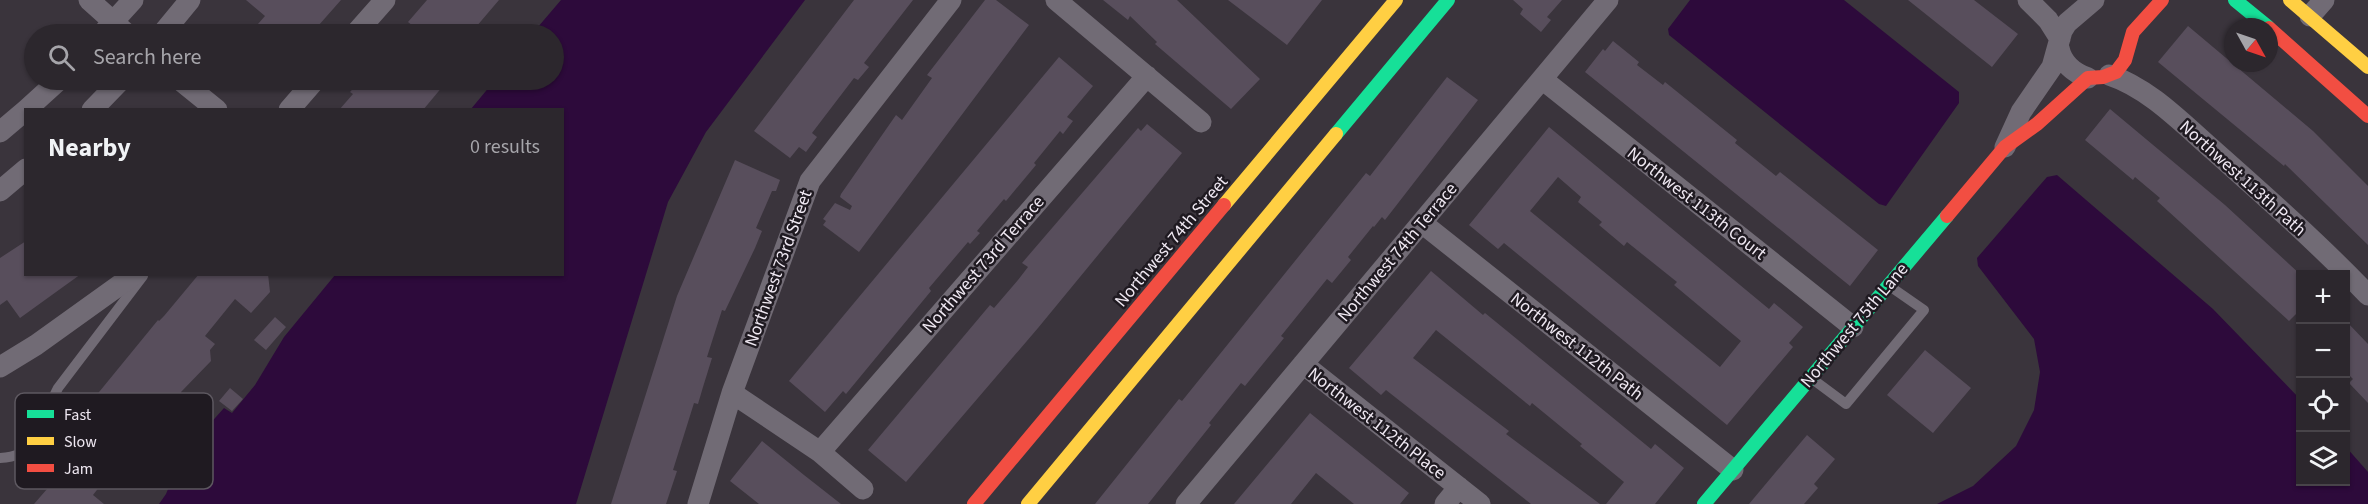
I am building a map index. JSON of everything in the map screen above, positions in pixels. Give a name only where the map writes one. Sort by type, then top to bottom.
[{"type":"main road","name":"Northwest 74th Street","points":[[982,501],[1396,0]]},
{"type":"main road","points":[[1028,504],[1448,0]]},
{"type":"main road","name":"Northwest 75th Lane","points":[[1704,504],[2005,147],[2099,77],[2116,72],[2125,60],[2133,32],[2162,0]]},
{"type":"main road","points":[[2235,0],[2257,18]]},
{"type":"main road","points":[[2290,0],[2317,8],[2368,67]]},
{"type":"main road","points":[[2278,36],[2368,116]]},
{"type":"street","points":[[89,0],[110,24]]},
{"type":"street","points":[[118,24],[132,0]]},
{"type":"street","points":[[170,24],[190,0]]},
{"type":"street","points":[[364,24],[386,0]]},
{"type":"street","name":"Northwest 73rd Street","points":[[698,504],[732,393],[810,181],[951,0]]},
{"type":"street","points":[[1056,0],[1201,122]]},
{"type":"street","name":"Northwest 74th Terrace","points":[[1186,504],[1608,0]]},
{"type":"street","name":"Northwest 113th Path","points":[[2028,0],[2048,20],[2059,44],[2060,55],[2072,69],[2143,92],[2282,211],[2368,295]]},
{"type":"street","name":"Northwest 75th Lane","points":[[2005,147],[2021,112],[2052,67],[2067,22],[2094,0]]},
{"type":"street","name":"Northwest 73rd Terrace","points":[[820,452],[1147,76]]},
{"type":"street","name":"Northwest 113th Court","points":[[1542,79],[1853,327]]},
{"type":"street","points":[[28,108],[48,90]]},
{"type":"street","points":[[94,108],[111,90]]},
{"type":"street","points":[[192,90],[215,108]]},
{"type":"street","points":[[291,108],[306,90]]},
{"type":"street","points":[[0,132],[24,112]]},
{"type":"street","points":[[0,191],[24,171]]},
{"type":"street","name":"Northwest 112th Path","points":[[1422,223],[1733,470]]},
{"type":"street","points":[[0,367],[36,345],[132,276]]},
{"type":"street","name":"Northwest 112th Place","points":[[1303,364],[1480,504]]},
{"type":"street","points":[[732,393],[820,452],[864,489]]},
{"type":"street","points":[[1445,504],[1459,487]]},
{"type":"lane","points":[[55,393],[142,276]]},
{"type":"lane","points":[[1811,377],[1846,404],[1853,396],[1924,310],[1888,285]]},
{"type":"lane","points":[[0,458],[15,455]]},
{"type":"shaded area","points":[[561,0],[805,0],[706,132],[668,202],[576,504],[159,504],[168,489],[213,489],[213,420],[224,408],[232,413],[255,385],[284,337],[334,276],[564,276],[564,108],[472,108],[487,90],[564,90],[564,24],[541,24]]},
{"type":"shaded area","points":[[1690,0],[1844,0],[1959,92],[1959,103],[1886,206],[1879,204],[1669,35],[1668,29]]},
{"type":"shaded area","points":[[2057,175],[2213,309],[2296,395],[2296,486],[2350,486],[2350,452],[2368,472],[2368,504],[1937,504],[1973,486],[2016,446],[2034,410],[2040,372],[2034,339],[1978,266],[1977,258],[2047,177]]},
{"type":"building","points":[[246,0],[341,0],[320,24],[258,24],[265,16]]},
{"type":"building","points":[[427,0],[499,0],[479,24],[410,24],[408,22]]},
{"type":"building","points":[[854,0],[913,0],[864,63],[869,67],[858,80],[854,78],[812,133],[817,137],[806,152],[799,147],[790,158],[754,131]]},
{"type":"building","points":[[985,0],[996,0],[1029,25],[859,252],[823,225],[826,221],[823,219],[835,203],[850,210],[852,206],[840,197],[841,194],[896,115],[902,120],[932,78],[927,75]]},
{"type":"building","points":[[1103,0],[1177,0],[1260,79],[1231,109],[1155,44],[1157,42],[1130,16],[1128,20]]},
{"type":"building","points":[[1228,0],[1322,0],[1287,45]]},
{"type":"building","points":[[1513,0],[1562,0],[1547,17],[1551,20],[1541,32],[1520,14],[1523,9]]},
{"type":"building","points":[[1908,0],[1974,0],[2018,34],[1992,67]]},
{"type":"building","points":[[2188,26],[2224,56],[2224,72],[2243,72],[2313,131],[2368,186],[2368,245],[2285,164],[2284,166],[2158,62]]},
{"type":"building","points":[[1613,41],[1639,62],[1637,65],[1663,85],[1665,82],[1737,140],[1735,143],[1776,176],[1780,172],[1878,250],[1850,286],[1585,72],[1603,49],[1605,51]]},
{"type":"building","points":[[1059,57],[1093,86],[1067,117],[1073,121],[1063,134],[1060,131],[1034,163],[1036,165],[977,231],[980,233],[970,244],[968,242],[929,288],[931,291],[846,394],[843,391],[825,412],[789,381]]},
{"type":"building","points":[[1447,77],[1478,100],[1385,220],[1382,217],[1373,226],[1348,257],[1351,260],[1332,283],[1327,279],[1281,336],[1284,338],[1245,386],[1241,383],[1209,423],[1211,425],[1148,504],[1095,504],[1179,399],[1182,401],[1366,173],[1370,176]]},
{"type":"building","points":[[352,90],[440,90],[425,108],[341,108],[353,94],[350,92]]},
{"type":"building","points":[[2110,109],[2225,205],[2296,270],[2296,314],[2289,321],[2157,201],[2160,198],[2135,177],[2133,180],[2085,140]]},
{"type":"building","points":[[1147,124],[1182,153],[1038,328],[906,482],[868,450],[990,305],[994,308],[1018,280],[1028,267],[1022,263],[1138,128],[1141,131]]},
{"type":"building","points":[[1549,127],[1769,309],[1774,303],[1803,327],[1789,343],[1793,347],[1727,425],[1504,243],[1498,249],[1469,225]],"holes":[[[1558,177],[1581,197],[1578,202],[1602,222],[1599,225],[1624,246],[1627,242],[1677,282],[1674,285],[1741,341],[1720,367],[1530,211]]]},
{"type":"building","points":[[735,160],[780,180],[776,191],[772,191],[756,228],[762,231],[755,248],[725,311],[722,310],[707,357],[712,358],[698,404],[694,403],[673,470],[677,471],[666,504],[611,504],[677,296]]},
{"type":"building","points":[[24,242],[24,276],[78,276],[20,318],[7,300],[0,305],[0,258]]},
{"type":"building","points":[[1431,271],[1651,449],[1655,444],[1684,468],[1655,504],[1606,504],[1624,482],[1532,403],[1530,406],[1436,330],[1413,358],[1509,431],[1506,434],[1600,504],[1531,504],[1386,390],[1381,395],[1349,368]]},
{"type":"building","points":[[197,276],[268,276],[270,292],[251,313],[235,299],[205,336],[215,344],[210,350],[211,361],[181,393],[98,393],[158,320],[164,316]]},
{"type":"building","points":[[275,317],[286,327],[266,350],[254,340]]},
{"type":"building","points":[[2350,325],[2368,344],[2368,403],[2350,384],[2353,379],[2350,376]]},
{"type":"building","points":[[1925,350],[1971,388],[1933,433],[1887,395]]},
{"type":"building","points":[[230,388],[243,399],[232,411],[219,401]]},
{"type":"building","points":[[1310,413],[1409,493],[1400,504],[1354,504],[1316,473],[1291,504],[1234,504]]},
{"type":"building","points":[[1807,435],[1835,459],[1814,484],[1818,488],[1804,504],[1749,504]]},
{"type":"building","points":[[762,441],[841,504],[759,504],[730,481]]},
{"type":"building","points":[[47,489],[98,489],[93,495],[104,504],[34,504]]},
{"type":"traffic: fast","points":[[1336,134],[1448,0]]},
{"type":"traffic: fast","points":[[2235,0],[2257,18]]},
{"type":"traffic: fast","points":[[1704,504],[1947,216]]},
{"type":"traffic: slow","points":[[1224,205],[1396,0]]},
{"type":"traffic: slow","points":[[2290,0],[2368,67]]},
{"type":"traffic: slow","points":[[1028,504],[1336,134]]},
{"type":"traffic: jam","points":[[1947,216],[2005,147],[2037,124],[2088,78],[2103,77],[2116,72],[2125,60],[2133,32],[2162,0]]},
{"type":"traffic: jam","points":[[2278,36],[2368,116]]},
{"type":"traffic: jam","points":[[974,504],[1224,205]]}]
